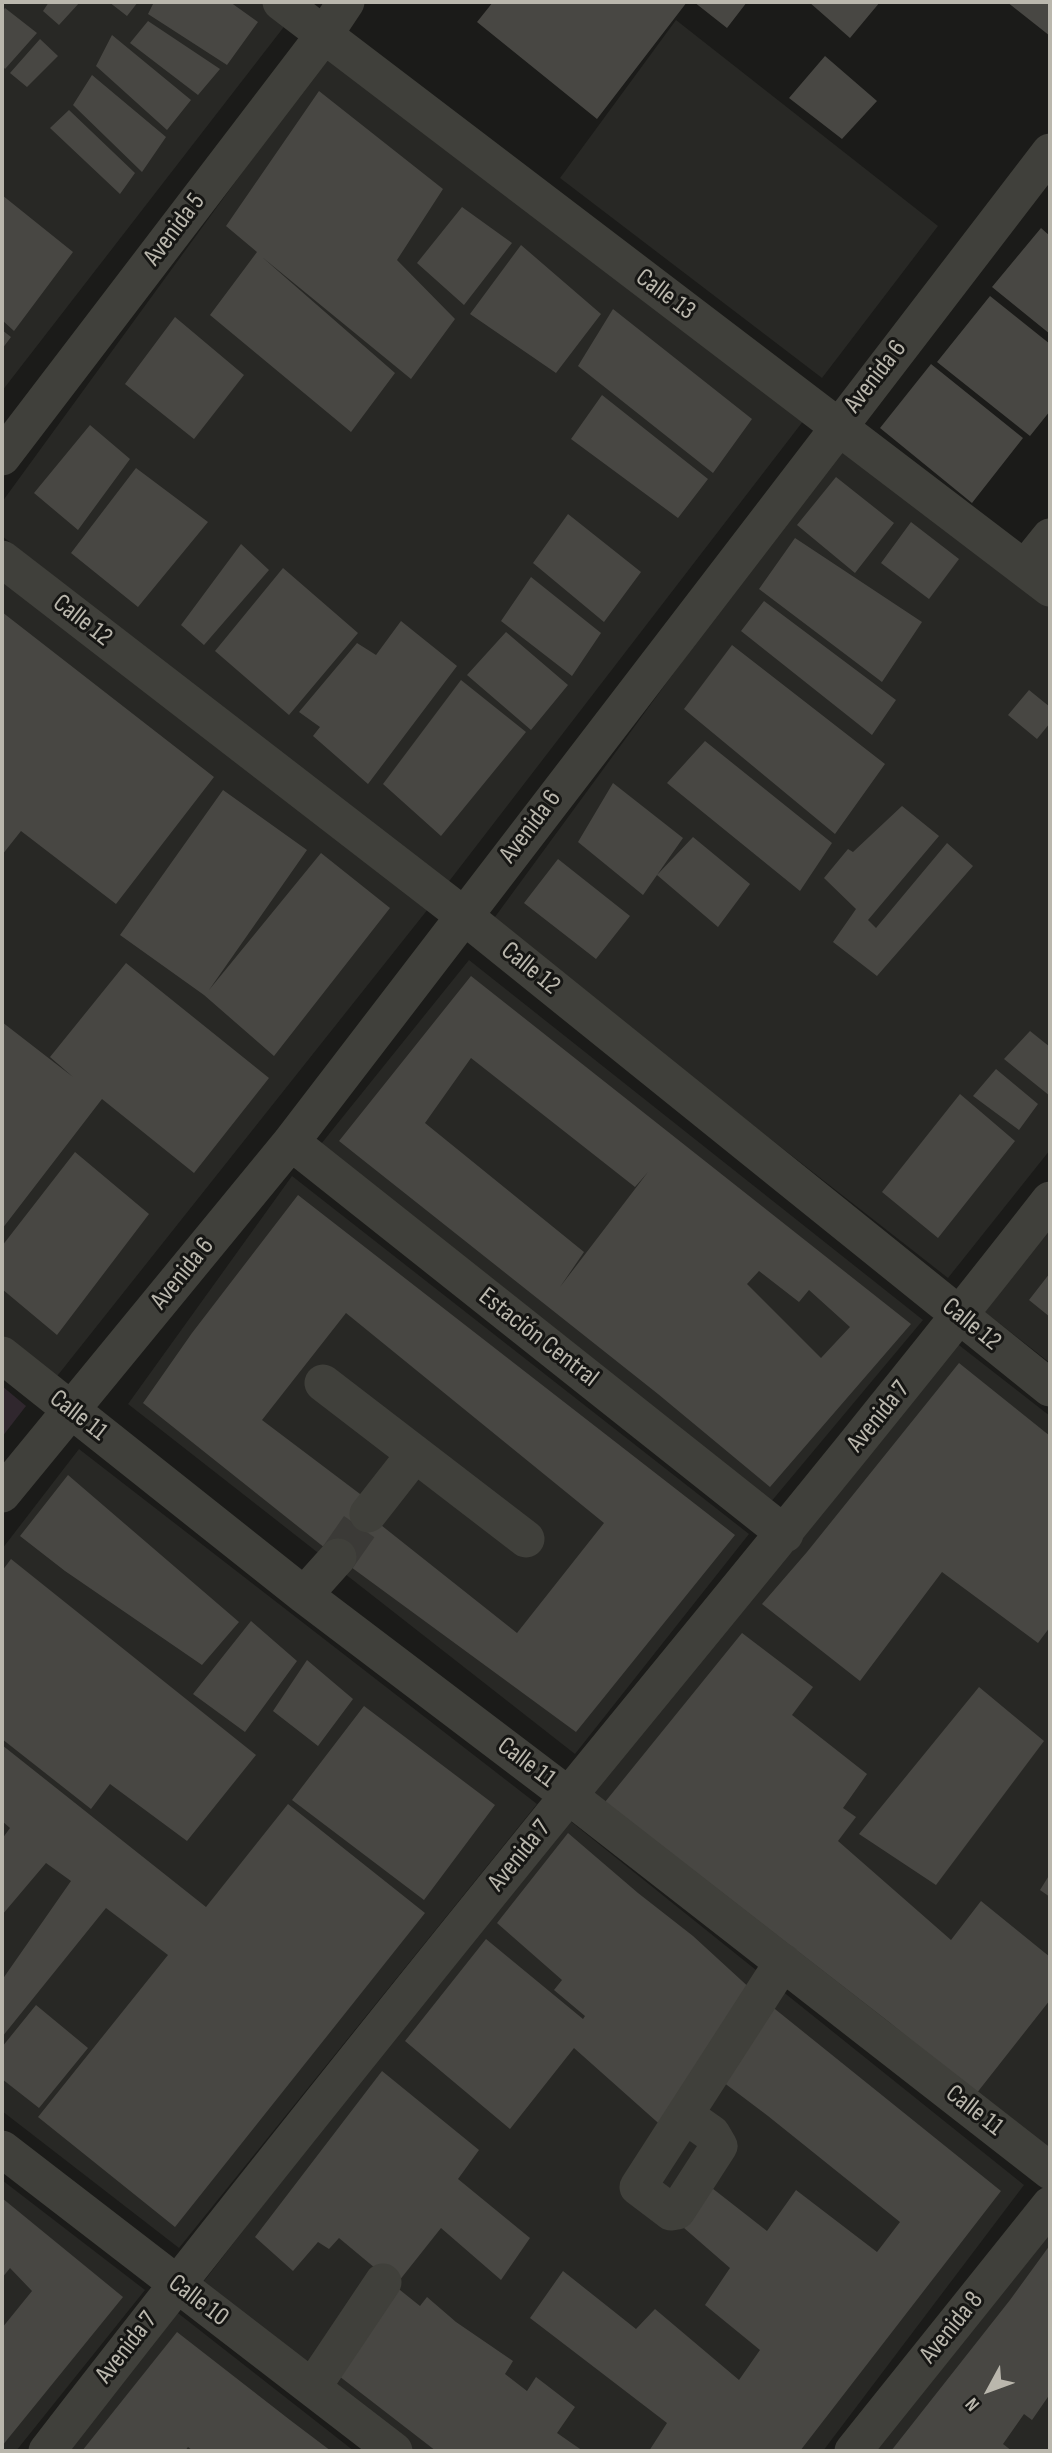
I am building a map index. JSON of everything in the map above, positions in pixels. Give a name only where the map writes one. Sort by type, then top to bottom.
[{"type":"street","name":"Calle 13","points":[[281,2],[1037,578]]},
{"type":"street","name":"Avenida 5","points":[[2,457],[324,35],[346,2]]},
{"type":"street","name":"Avenida 6","points":[[2,1494],[291,1142],[1050,152]]},
{"type":"street","points":[[1037,578],[1050,537]]},
{"type":"street","name":"Calle 12","points":[[2,559],[463,915],[1050,1388]]},
{"type":"street","name":"Estación Central","points":[[291,1142],[785,1534]]},
{"type":"street","name":"Avenida 7","points":[[47,2451],[176,2284],[569,1796],[785,1534],[1050,1200]]},
{"type":"street","name":"Calle 11","points":[[2,1355],[304,1595],[569,1796],[1050,2171]]},
{"type":"street","points":[[323,1383],[526,1539]]},
{"type":"street","points":[[368,1514],[415,1454]]},
{"type":"street","points":[[304,1595],[338,1557]]},
{"type":"street","points":[[685,2115],[783,1962]]},
{"type":"street","name":"Calle 10","points":[[2,2149],[394,2451]]},
{"type":"street","name":"Avenida 8","points":[[853,2451],[1050,2205]]},
{"type":"street","points":[[312,2388],[383,2283]]},
{"type":"shaded area","points":[[2,2],[267,2],[290,19],[2,391]]},
{"type":"shaded area","points":[[676,20],[938,226],[822,378],[560,178]]},
{"type":"shaded area","points":[[327,56],[804,420],[447,884],[2,536],[2,502]]},
{"type":"shaded area","points":[[840,446],[1050,608],[1050,1150],[948,1278],[492,921]]},
{"type":"shaded area","points":[[2,575],[432,904],[54,1380],[2,1338]]},
{"type":"shaded area","points":[[469,960],[923,1320],[770,1503],[321,1144]]},
{"type":"shaded area","points":[[292,1176],[749,1534],[575,1754],[128,1404]]},
{"type":"shaded area","points":[[1050,1227],[1050,1363],[985,1312]]},
{"type":"shaded area","points":[[955,1342],[1050,1416],[1050,2156],[581,1795]]},
{"type":"shaded area","points":[[2,1386],[26,1406],[2,1437]]},
{"type":"shaded area","points":[[79,1449],[537,1804],[179,2248],[2,2111],[2,1549]]},
{"type":"shaded area","points":[[564,1816],[1024,2185],[823,2451],[413,2451],[201,2285]]},
{"type":"shaded area","points":[[2,2180],[145,2290],[16,2451],[2,2451]]},
{"type":"shaded area","points":[[1050,2207],[1050,2451],[863,2451]]},
{"type":"shaded area","points":[[174,2310],[354,2451],[68,2451]]},
{"type":"building","points":[[49,2],[80,2],[59,25],[43,11]]},
{"type":"building","points":[[109,2],[138,2],[127,16]]},
{"type":"building","points":[[154,2],[230,2],[258,22],[227,65],[148,14]]},
{"type":"building","points":[[493,2],[687,2],[597,119],[477,22]]},
{"type":"building","points":[[694,2],[747,2],[727,28]]},
{"type":"building","points":[[809,2],[880,2],[850,38]]},
{"type":"building","points":[[1007,2],[1050,2],[1050,36]]},
{"type":"building","points":[[5,8],[37,33],[5,69],[2,65],[2,12]]},
{"type":"building","points":[[148,21],[220,69],[198,95],[130,43]]},
{"type":"building","points":[[112,35],[191,100],[167,130],[96,66]]},
{"type":"building","points":[[40,39],[58,56],[27,87],[10,73]]},
{"type":"building","points":[[825,56],[877,101],[842,139],[789,98]]},
{"type":"building","points":[[92,75],[166,137],[142,172],[73,105]]},
{"type":"building","points":[[319,91],[443,189],[397,260],[455,319],[411,379],[262,257],[395,373],[351,432],[210,315],[257,252],[226,226]]},
{"type":"building","points":[[69,110],[135,173],[120,194],[50,128]]},
{"type":"building","points":[[2,195],[73,252],[14,331],[2,320]]},
{"type":"building","points":[[462,207],[512,243],[464,305],[417,263]]},
{"type":"building","points":[[1041,228],[1050,236],[1050,334],[992,287]]},
{"type":"building","points":[[521,245],[601,314],[556,373],[470,314]]},
{"type":"building","points":[[990,296],[1050,344],[1050,411],[1030,436],[937,362]]},
{"type":"building","points":[[613,309],[752,419],[713,473],[578,366]]},
{"type":"building","points":[[175,317],[244,375],[194,439],[125,384]]},
{"type":"building","points":[[2,330],[11,337],[2,349]]},
{"type":"building","points":[[931,364],[1023,438],[972,503],[880,428]]},
{"type":"building","points":[[602,395],[708,479],[678,518],[571,439]]},
{"type":"building","points":[[90,425],[130,459],[78,530],[34,493]]},
{"type":"building","points":[[136,468],[208,522],[138,607],[71,553]]},
{"type":"building","points":[[836,477],[894,523],[855,573],[797,525]]},
{"type":"building","points":[[568,514],[641,572],[604,622],[533,563]]},
{"type":"building","points":[[911,522],[959,559],[929,599],[881,563]]},
{"type":"building","points":[[795,538],[922,622],[882,682],[759,589]]},
{"type":"building","points":[[241,544],[269,570],[204,645],[181,625]]},
{"type":"building","points":[[283,568],[358,633],[289,715],[215,651]]},
{"type":"building","points":[[531,577],[601,633],[572,676],[501,621]]},
{"type":"building","points":[[764,601],[896,700],[872,735],[741,631]]},
{"type":"building","points":[[2,612],[214,777],[116,904],[21,831],[2,855]]},
{"type":"building","points":[[401,621],[457,666],[368,784],[313,736],[320,727],[299,712],[357,643],[376,655]]},
{"type":"building","points":[[506,632],[568,685],[531,730],[467,675]]},
{"type":"building","points":[[732,645],[885,764],[835,834],[684,709]]},
{"type":"building","points":[[461,680],[526,732],[441,836],[383,784]]},
{"type":"building","points":[[1029,690],[1050,707],[1050,723],[1037,739],[1008,715]]},
{"type":"building","points":[[705,741],[832,843],[800,891],[667,783]]},
{"type":"building","points":[[613,783],[683,838],[643,895],[578,842]]},
{"type":"building","points":[[223,790],[307,850],[209,990],[321,853],[390,908],[274,1056],[204,995],[120,935]]},
{"type":"building","points":[[902,806],[939,836],[868,920],[876,928],[947,843],[973,866],[877,976],[833,942],[856,909],[824,878],[848,849],[853,852]]},
{"type":"building","points":[[693,837],[750,884],[718,927],[657,875]]},
{"type":"building","points":[[558,859],[630,916],[596,959],[524,903]]},
{"type":"building","points":[[126,963],[269,1078],[194,1173],[102,1099],[2,1229],[2,1022],[73,1077],[50,1057]]},
{"type":"building","points":[[471,976],[911,1324],[770,1487],[658,1394],[339,1141]],"holes":[[[471,1058],[635,1187],[648,1172],[560,1287],[584,1252],[425,1123]],[[759,1271],[799,1302],[809,1290],[850,1327],[821,1358],[747,1284]]]},
{"type":"building","points":[[1030,1031],[1050,1047],[1050,1096],[1004,1059]]},
{"type":"building","points":[[996,1069],[1038,1104],[1019,1130],[973,1096]]},
{"type":"building","points":[[960,1094],[1015,1141],[938,1238],[882,1192]]},
{"type":"building","points":[[75,1152],[149,1214],[57,1335],[2,1289],[2,1246]]},
{"type":"building","points":[[298,1195],[735,1535],[576,1732],[325,1548],[143,1403],[192,1333]],"holes":[[[346,1313],[604,1523],[517,1633],[357,1506],[364,1497],[262,1420]]]},
{"type":"building","points":[[1050,1273],[1050,1317],[1029,1300]]},
{"type":"building","points":[[959,1363],[1050,1436],[1050,1627],[1038,1643],[942,1572],[860,1681],[762,1604]]},
{"type":"building","points":[[68,1475],[239,1622],[202,1665],[65,1571],[20,1536]]},
{"type":"building","points":[[11,1559],[256,1755],[187,1841],[110,1784],[91,1809],[2,1739],[2,1571]]},
{"type":"building","points":[[251,1621],[297,1661],[245,1732],[193,1694]]},
{"type":"building","points":[[742,1633],[813,1687],[792,1715],[867,1774],[843,1808],[856,1817],[838,1841],[951,1940],[981,1901],[1050,1957],[1050,2000],[976,2094],[889,2022],[605,1802]]},
{"type":"building","points":[[307,1660],[353,1699],[318,1746],[273,1711]]},
{"type":"building","points":[[979,1687],[1044,1741],[936,1885],[859,1834]]},
{"type":"building","points":[[364,1706],[495,1805],[424,1900],[292,1800]]},
{"type":"building","points":[[2,1745],[206,1907],[288,1804],[425,1913],[175,2227],[38,2117],[168,1955],[106,1908],[2,2037],[2,1980],[71,1881],[46,1863],[2,1915],[2,1839],[10,1828],[2,1821]]},
{"type":"building","points":[[568,1833],[693,1936],[753,1991],[665,2129],[574,2048],[510,2129],[405,2041],[486,1939],[583,2019],[585,2016],[554,1990],[562,1980],[497,1923]]},
{"type":"building","points":[[1050,1874],[1050,1897],[1040,1890]]},
{"type":"building","points":[[36,2005],[88,2048],[39,2108],[2,2079],[2,2047]]},
{"type":"building","points":[[770,2005],[1001,2191],[800,2451],[649,2451],[667,2423],[530,2318],[563,2271],[636,2329],[655,2309],[739,2380],[760,2350],[705,2305],[730,2268],[684,2228],[712,2188],[767,2231],[796,2190],[877,2252],[900,2222],[719,2079]]},
{"type":"building","points":[[382,2071],[479,2150],[458,2179],[530,2238],[501,2280],[441,2228],[395,2286],[420,2306],[427,2297],[456,2322],[513,2361],[505,2374],[527,2391],[536,2377],[575,2407],[557,2433],[583,2451],[436,2451],[339,2376],[381,2273],[339,2238],[329,2249],[318,2242],[293,2271],[255,2237]]},
{"type":"building","points":[[2,2198],[123,2297],[2,2446],[2,2328],[32,2291],[10,2268],[2,2278]]},
{"type":"building","points":[[1050,2245],[1050,2394],[1032,2420],[1024,2414],[1003,2444],[1012,2451],[891,2451],[1010,2300]]},
{"type":"building","points":[[177,2332],[331,2451],[193,2451],[188,2447],[185,2451],[82,2451]]},
{"type":"tunnel","points":[[338,1557],[368,1514]]}]
